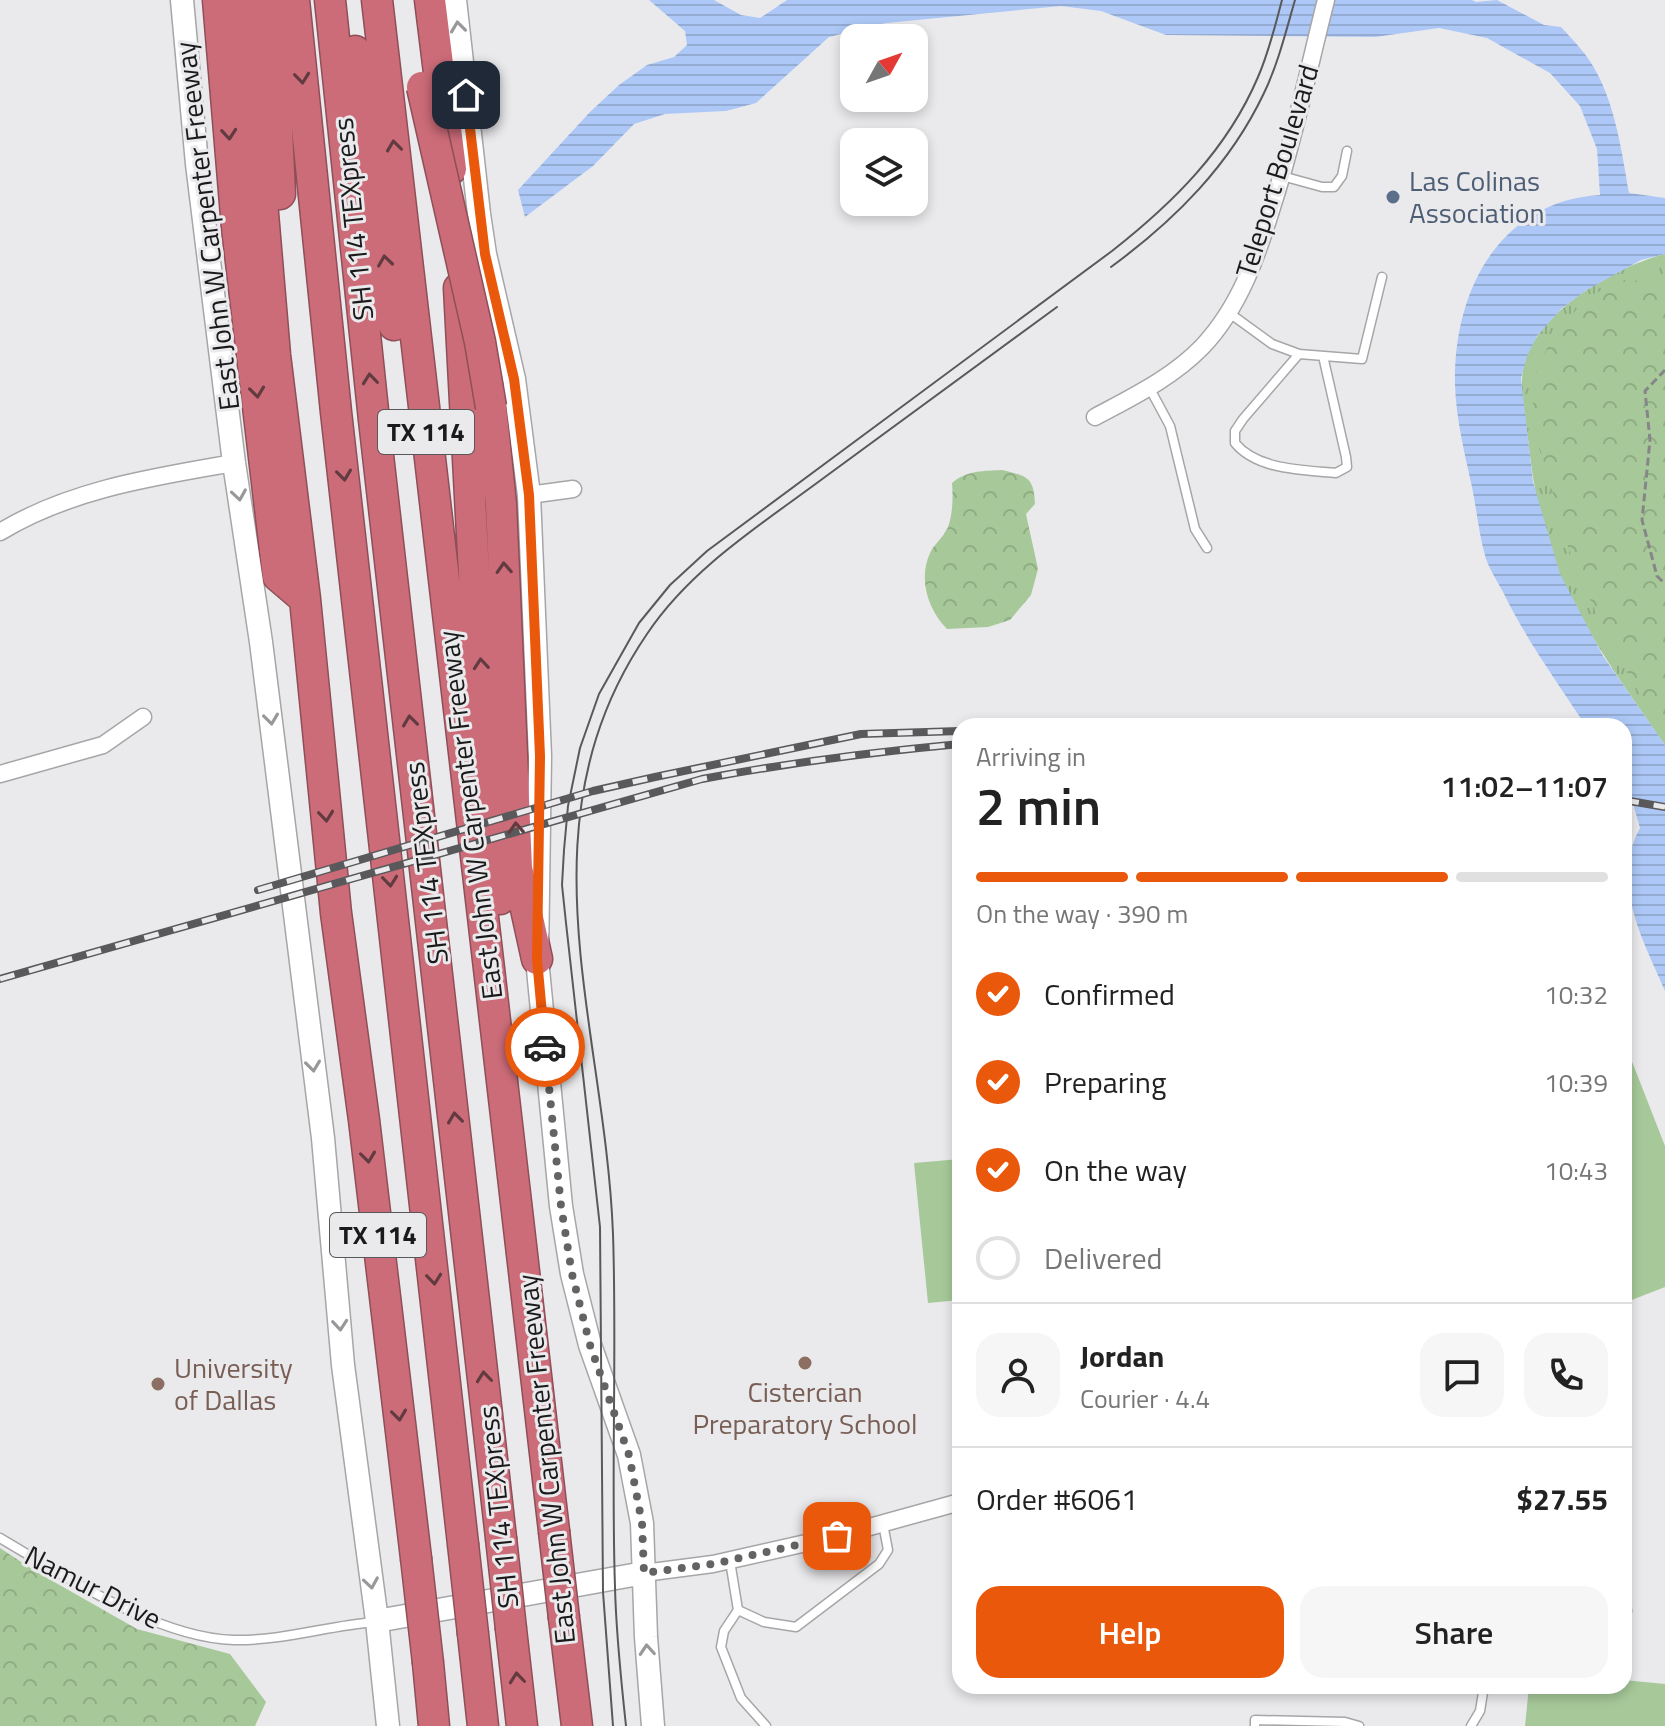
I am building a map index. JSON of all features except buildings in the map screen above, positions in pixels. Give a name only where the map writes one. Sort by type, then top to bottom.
[{"type":"highway","points":[[218,0],[237,228],[278,576],[305,599]]},
{"type":"highway","name":"East John W Carpenter Freeway","points":[[245,0],[275,355],[305,599],[336,913],[364,1120],[434,1726]]},
{"type":"highway","points":[[270,279],[282,239],[271,0]]},
{"type":"highway","name":"SH 114 TEXpress","points":[[294,0],[336,412],[483,1726]]},
{"type":"highway","name":"SH 114 TEXpress","points":[[330,0],[374,420],[522,1726]]},
{"type":"highway","points":[[346,0],[365,117],[462,822],[476,864]]},
{"type":"highway","name":"East John W Carpenter Freeway","points":[[377,0],[577,1726]]},
{"type":"highway","points":[[410,0],[422,87],[480,342],[491,407],[501,504],[517,868],[537,959]]},
{"type":"highway","points":[[430,0],[455,214],[475,592],[511,1037],[499,1066]]},
{"type":"main road","name":"East John W Carpenter Freeway","points":[[182,0],[197,164],[323,1138],[347,1396],[377,1621]]},
{"type":"main road","name":"East John W Carpenter Freeway","points":[[455,0],[479,214],[485,254],[514,379],[529,495],[540,756],[537,959],[561,1206],[572,1274],[590,1345],[629,1455],[642,1523],[653,1726]]},
{"type":"main road","points":[[388,1726],[377,1621],[644,1573]]},
{"type":"street","name":"Teleport Boulevard","points":[[1095,417],[1163,380],[1202,346],[1237,300],[1257,257],[1282,176],[1326,0]]},
{"type":"street","points":[[0,532],[56,505],[108,487],[234,463]]},
{"type":"street","points":[[529,495],[573,489]]},
{"type":"street","points":[[0,774],[103,745],[143,717]]},
{"type":"street","points":[[644,1573],[730,1560],[952,1504]]},
{"type":"lane","points":[[1282,176],[1322,187],[1334,187],[1342,176],[1347,151]]},
{"type":"lane","points":[[1228,312],[1272,344],[1299,354],[1362,359],[1382,277]]},
{"type":"lane","points":[[1299,354],[1243,419],[1235,431],[1235,443],[1257,462],[1336,473],[1347,467],[1346,457],[1323,356]]},
{"type":"lane","points":[[1149,387],[1170,426],[1195,529],[1207,548]]},
{"type":"lane","points":[[738,1610],[764,1622],[796,1627],[879,1564],[888,1550],[883,1524]]},
{"type":"lane","name":"Namur Drive","points":[[0,1538],[121,1606],[184,1631],[231,1640],[275,1639],[377,1621]]},
{"type":"lane","points":[[730,1560],[738,1610],[724,1631],[721,1647],[741,1698],[766,1726]]},
{"type":"lane","points":[[1471,1726],[1480,1711],[1483,1694]]},
{"type":"lane","points":[[1255,1726],[1255,1720],[1306,1724],[1345,1722],[1359,1726]]},
{"type":"path","points":[[1665,370],[1645,391],[1650,440],[1642,520],[1657,576],[1665,584]]},
{"type":"green space","points":[[1665,254],[1665,745],[1595,641],[1553,559],[1535,491],[1522,379],[1527,357],[1554,316],[1597,283],[1621,270]]},
{"type":"green space","points":[[1625,280],[1665,282],[1665,729],[1649,710],[1606,636],[1569,550],[1535,431],[1532,381],[1553,335],[1589,296]]},
{"type":"green space","points":[[1002,470],[1023,476],[1033,488],[1035,504],[1026,514],[1038,569],[1031,595],[1010,620],[988,627],[947,629],[930,603],[925,573],[930,553],[950,522],[952,483],[970,473]]},
{"type":"green space","points":[[1632,1061],[1665,1146],[1665,1287],[1632,1300]]},
{"type":"green space","points":[[952,1160],[952,1301],[928,1303],[914,1163]]},
{"type":"green space","points":[[0,1548],[137,1629],[230,1654],[266,1702],[255,1726],[0,1726]]},
{"type":"green space","points":[[1632,1681],[1665,1684],[1665,1726],[1525,1726],[1528,1694],[1632,1694]]},
{"type":"water","points":[[649,0],[714,0],[741,15],[760,18],[787,0],[1497,0],[1544,25],[1561,27],[1590,61],[1601,80],[1617,128],[1629,193],[1665,198],[1665,254],[1641,260],[1585,291],[1561,309],[1537,336],[1521,378],[1533,482],[1560,574],[1603,656],[1665,745],[1665,991],[1632,906],[1632,848],[1640,828],[1632,803],[1632,718],[1581,718],[1512,609],[1486,559],[1457,411],[1456,351],[1462,317],[1473,286],[1488,258],[1509,233],[1534,214],[1564,201],[1600,195],[1597,149],[1580,106],[1550,73],[1487,38],[1439,28],[1375,37],[1166,35],[1101,11],[1061,6],[882,24],[840,24],[840,34],[829,37],[756,103],[726,111],[665,114],[634,124],[593,166],[525,217],[518,190],[590,112],[647,65],[674,57],[687,45],[685,31]]},
{"type":"tram line","points":[[613,1726],[603,1592],[600,1227],[562,885],[568,806],[580,748],[599,694],[639,623],[670,585],[707,551],[1112,251],[1177,194],[1214,151],[1245,103],[1265,58],[1282,0]]},
{"type":"tram line","points":[[1111,267],[1179,210],[1235,144],[1269,82],[1295,0]]},
{"type":"tram line","points":[[626,1726],[615,1587],[613,1234],[607,1156],[578,927],[577,853],[586,779],[608,706],[647,634],[665,610],[706,568],[753,530],[1057,307]]},
{"type":"railway","points":[[258,890],[593,791],[861,734],[952,731]]},
{"type":"railway","points":[[0,979],[702,779],[831,758],[952,745]]},
{"type":"railway","points":[[1632,801],[1665,807]]},
{"type":"way so far","points":[[545,1047],[561,1206],[572,1274],[590,1345],[629,1455],[642,1523],[644,1573],[713,1564],[837,1536]]},
{"type":"place","name":"Las Colinas Association","points":[[1393,197]]},
{"type":"place","name":"Cistercian Preparatory School","points":[[805,1363]]},
{"type":"place","name":"University of Dallas","points":[[158,1384]]},
{"type":"route","points":[[466,95],[485,254],[514,379],[529,495],[540,756],[537,959],[545,1047]]}]
